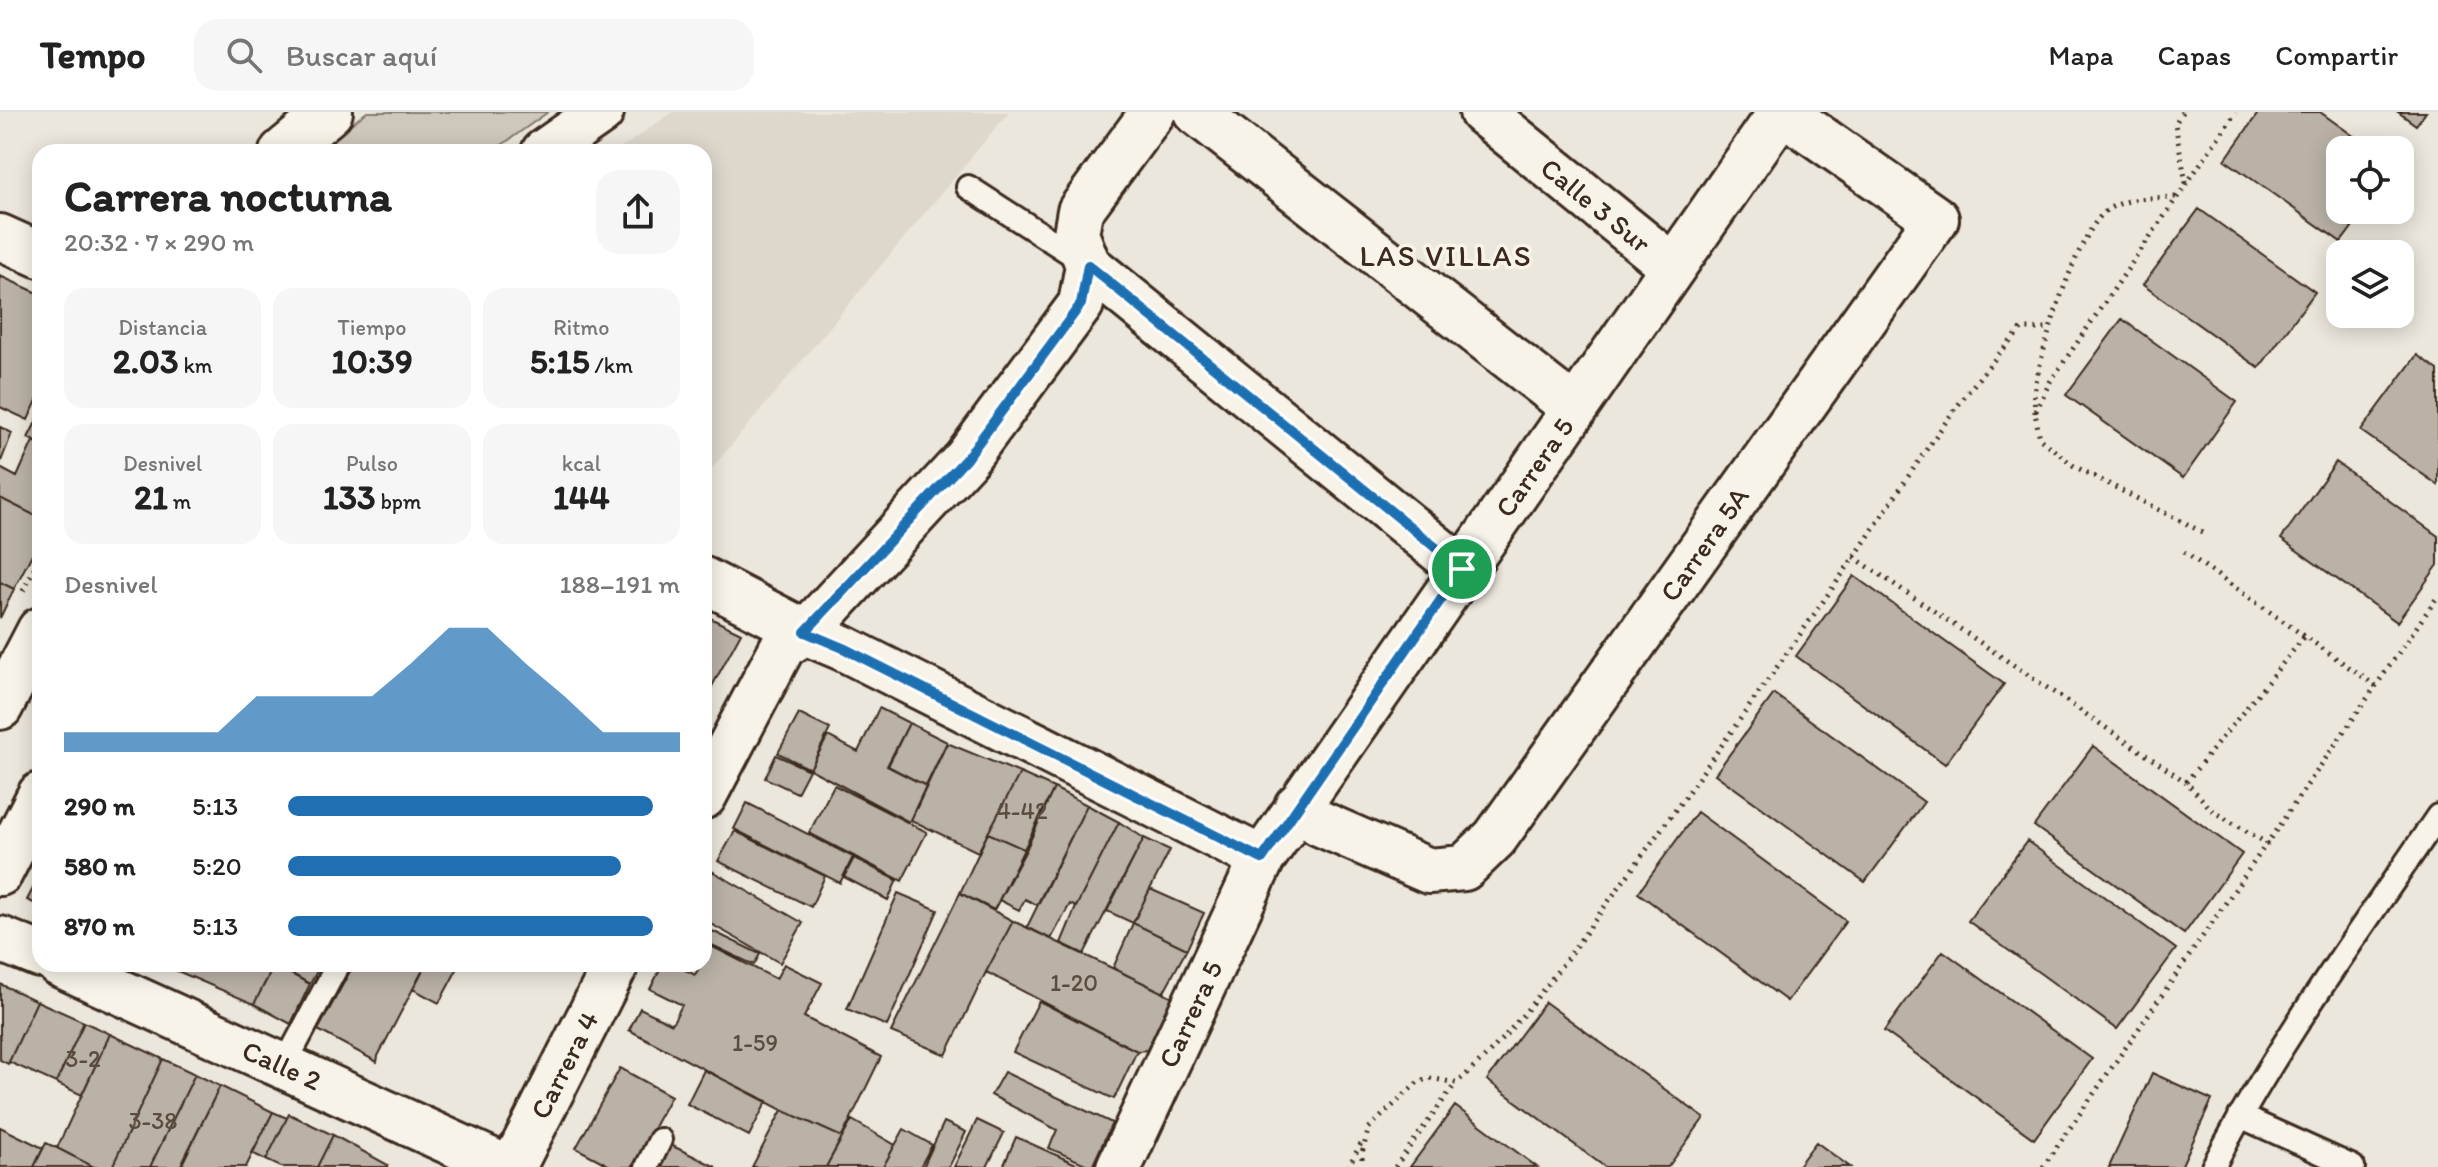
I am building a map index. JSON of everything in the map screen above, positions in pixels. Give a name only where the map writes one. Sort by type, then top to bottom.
[{"type":"street","points":[[292,144],[330,112]]},
{"type":"street","points":[[555,144],[601,112]]},
{"type":"street","points":[[1153,112],[1080,211],[1076,234],[1088,265],[1462,569]]},
{"type":"street","points":[[1196,112],[1574,408]]},
{"type":"street","name":"Calle 3 Sur","points":[[1482,112],[1673,267]]},
{"type":"street","name":"Carrera 5","points":[[1119,1167],[1262,859],[1782,112]]},
{"type":"street","name":"Carrera 5A","points":[[1297,806],[1319,823],[1429,871],[1464,868],[1495,838],[1936,219],[1782,112]]},
{"type":"street","points":[[0,237],[32,251]]},
{"type":"street","points":[[712,781],[783,646],[805,632],[966,459],[1081,304],[1088,265]]},
{"type":"street","points":[[712,584],[1262,859]]},
{"type":"street","points":[[0,707],[32,645]]},
{"type":"street","points":[[0,873],[32,811]]},
{"type":"street","points":[[0,939],[32,952]]},
{"type":"street","name":"Calle 2","points":[[77,972],[505,1167]]},
{"type":"street","name":"Carrera 4","points":[[513,1167],[612,972]]},
{"type":"lane","points":[[968,187],[1088,265]]},
{"type":"lane","points":[[2213,1167],[2240,1116],[2438,816]]},
{"type":"lane","points":[[284,1066],[334,972]]},
{"type":"lane","points":[[2240,1116],[2353,1167]]},
{"type":"lane","points":[[647,1167],[660,1140]]},
{"type":"path","points":[[2182,112],[2175,124],[2186,183]]},
{"type":"path","points":[[2035,413],[2050,382],[2236,112]]},
{"type":"path","points":[[2177,197],[2136,199],[2107,209],[2080,250],[2049,329],[2034,391],[2035,413],[2040,439],[2074,466],[2202,532]]},
{"type":"path","points":[[1395,1167],[1456,1083],[1484,1060],[1572,951],[1705,771],[1999,354],[2022,329],[2049,329]]},
{"type":"path","points":[[2184,552],[2376,686]]},
{"type":"path","points":[[1854,557],[2186,782],[2214,812],[2268,844]]},
{"type":"path","points":[[2043,1167],[2438,596]]},
{"type":"path","points":[[2186,782],[2305,636]]},
{"type":"path","points":[[1348,1167],[1369,1128],[1418,1082],[1430,1078],[1456,1083]]},
{"type":"path","points":[[1362,1167],[1362,1153],[1369,1128]]},
{"type":"shaded area","points":[[367,112],[548,112],[503,144],[325,144]]},
{"type":"shaded area","points":[[673,112],[1009,112],[712,468],[712,144],[627,144]]},
{"type":"building","points":[[2259,112],[2320,112],[2353,136],[2326,136],[2326,224],[2354,224],[2342,240],[2338,240],[2225,160]]},
{"type":"building","points":[[2398,112],[2426,112],[2416,125]]},
{"type":"building","points":[[2199,209],[2315,292],[2259,368],[2143,285]]},
{"type":"building","points":[[0,276],[32,290],[32,411],[28,420],[0,407]]},
{"type":"building","points":[[2122,319],[2237,402],[2183,478],[2066,395]]},
{"type":"building","points":[[2417,355],[2438,370],[2438,485],[2361,431]]},
{"type":"building","points":[[0,427],[12,433],[0,464]]},
{"type":"building","points":[[32,443],[32,514],[0,498],[0,468],[17,477]]},
{"type":"building","points":[[2336,462],[2438,536],[2438,565],[2397,622],[2281,539]]},
{"type":"building","points":[[0,498],[32,514],[32,554],[14,589],[0,582]]},
{"type":"building","points":[[1854,576],[2004,684],[1945,764],[1796,656]]},
{"type":"building","points":[[0,582],[14,589],[0,618]]},
{"type":"building","points":[[712,619],[741,633],[712,686]]},
{"type":"building","points":[[1774,694],[1924,802],[1865,882],[1715,774]]},
{"type":"building","points":[[879,708],[909,723],[887,766],[926,786],[909,822],[810,769],[828,736],[858,752]]},
{"type":"building","points":[[799,714],[830,729],[810,769],[778,753]]},
{"type":"building","points":[[909,723],[947,742],[926,786],[888,766]]},
{"type":"building","points":[[947,743],[1020,773],[978,852],[911,820]]},
{"type":"building","points":[[2093,746],[2242,854],[2184,934],[2034,826]]},
{"type":"building","points":[[776,755],[809,770],[797,793],[765,778]]},
{"type":"building","points":[[1020,773],[1054,788],[1026,850],[988,833]]},
{"type":"building","points":[[834,785],[927,832],[902,881],[809,833]]},
{"type":"building","points":[[1054,788],[1087,805],[1037,905],[1025,899],[1019,910],[999,900]]},
{"type":"building","points":[[747,803],[853,857],[840,883],[734,829]]},
{"type":"building","points":[[1087,805],[1119,822],[1076,907],[1070,904],[1051,939],[1027,927]]},
{"type":"building","points":[[1697,812],[1846,921],[1787,1001],[1638,893]]},
{"type":"building","points":[[1119,822],[1144,838],[1084,954],[1061,943]]},
{"type":"building","points":[[735,831],[825,876],[811,907],[718,861]]},
{"type":"building","points":[[988,833],[1026,850],[994,910],[960,893]]},
{"type":"building","points":[[1144,838],[1170,850],[1133,923],[1107,911]]},
{"type":"building","points":[[2027,841],[2176,949],[2117,1029],[1968,921]]},
{"type":"building","points":[[854,858],[897,880],[888,900],[844,877]]},
{"type":"building","points":[[712,871],[803,923],[780,963],[712,925]]},
{"type":"building","points":[[1150,889],[1204,913],[1187,949],[1133,923]]},
{"type":"building","points":[[898,893],[938,910],[887,1026],[847,1009]]},
{"type":"building","points":[[960,893],[1013,921],[946,1055],[891,1032]]},
{"type":"building","points":[[1013,921],[1173,997],[1147,1050],[1137,1051],[986,972]]},
{"type":"building","points":[[1133,923],[1187,949],[1163,993],[1113,968]]},
{"type":"building","points":[[712,931],[760,954],[754,965],[712,945]]},
{"type":"building","points":[[712,947],[776,979],[784,964],[822,983],[804,1017],[881,1057],[842,1137],[782,1110],[629,1030],[640,1008],[672,1024],[682,1005],[650,989],[659,972],[689,972],[695,975],[697,972],[712,972]]},
{"type":"building","points":[[1943,951],[2092,1059],[2034,1139],[1884,1031]]},
{"type":"building","points":[[180,972],[271,972],[254,1004]]},
{"type":"building","points":[[270,972],[287,972],[310,984],[291,1024],[254,1004]]},
{"type":"building","points":[[289,972],[317,972],[310,984]]},
{"type":"building","points":[[350,972],[422,972],[377,1062],[318,1030]]},
{"type":"building","points":[[422,972],[456,972],[439,1003],[413,989]]},
{"type":"building","points":[[0,984],[37,1001],[8,1064],[0,1060]]},
{"type":"building","points":[[37,1001],[84,1022],[56,1083],[9,1062]]},
{"type":"building","points":[[1039,1001],[1137,1051],[1114,1099],[1013,1052]]},
{"type":"building","points":[[1545,1002],[1704,1118],[1668,1167],[1605,1167],[1487,1080]]},
{"type":"building","points":[[84,1022],[110,1034],[82,1095],[56,1083]]},
{"type":"building","points":[[110,1034],[163,1059],[112,1167],[94,1167],[57,1148]]},
{"type":"building","points":[[163,1059],[195,1074],[150,1167],[112,1167]]},
{"type":"building","points":[[620,1068],[671,1096],[632,1167],[612,1167],[576,1148]]},
{"type":"building","points":[[704,1070],[767,1101],[749,1136],[687,1104]]},
{"type":"building","points":[[1004,1072],[1112,1123],[1092,1167],[1049,1148],[1057,1130],[991,1095]]},
{"type":"building","points":[[2152,1073],[2212,1100],[2181,1167],[2109,1167]]},
{"type":"building","points":[[195,1074],[220,1086],[180,1167],[150,1167]]},
{"type":"building","points":[[220,1086],[273,1112],[246,1167],[188,1167],[182,1164]]},
{"type":"building","points":[[1455,1106],[1537,1167],[1410,1167]]},
{"type":"building","points":[[782,1110],[842,1137],[826,1167],[752,1167]]},
{"type":"building","points":[[273,1112],[287,1118],[266,1160],[252,1153]]},
{"type":"building","points":[[289,1114],[333,1135],[317,1167],[281,1167],[266,1160]]},
{"type":"building","points":[[852,1120],[895,1145],[883,1167],[826,1167]]},
{"type":"building","points":[[977,1120],[1004,1133],[987,1167],[954,1167]]},
{"type":"building","points":[[944,1122],[966,1132],[949,1167],[923,1167]]},
{"type":"building","points":[[0,1127],[43,1148],[34,1167],[0,1167]]},
{"type":"building","points":[[904,1129],[932,1145],[920,1167],[883,1167]]},
{"type":"building","points":[[333,1135],[388,1165],[388,1167],[317,1167]]},
{"type":"building","points":[[650,1135],[716,1167],[632,1167]]},
{"type":"building","points":[[1016,1137],[1083,1167],[1003,1167]]},
{"type":"building","points":[[1816,1142],[1850,1167],[1797,1167]]},
{"type":"building","points":[[46,1143],[57,1148],[94,1167],[34,1167]]},
{"type":"district","name":"LAS VILLAS","points":[[1446,256]]},
{"type":"route","points":[[1088,265],[1462,569],[1262,859],[827,640],[805,632],[966,459],[1081,304],[1088,265]]}]
